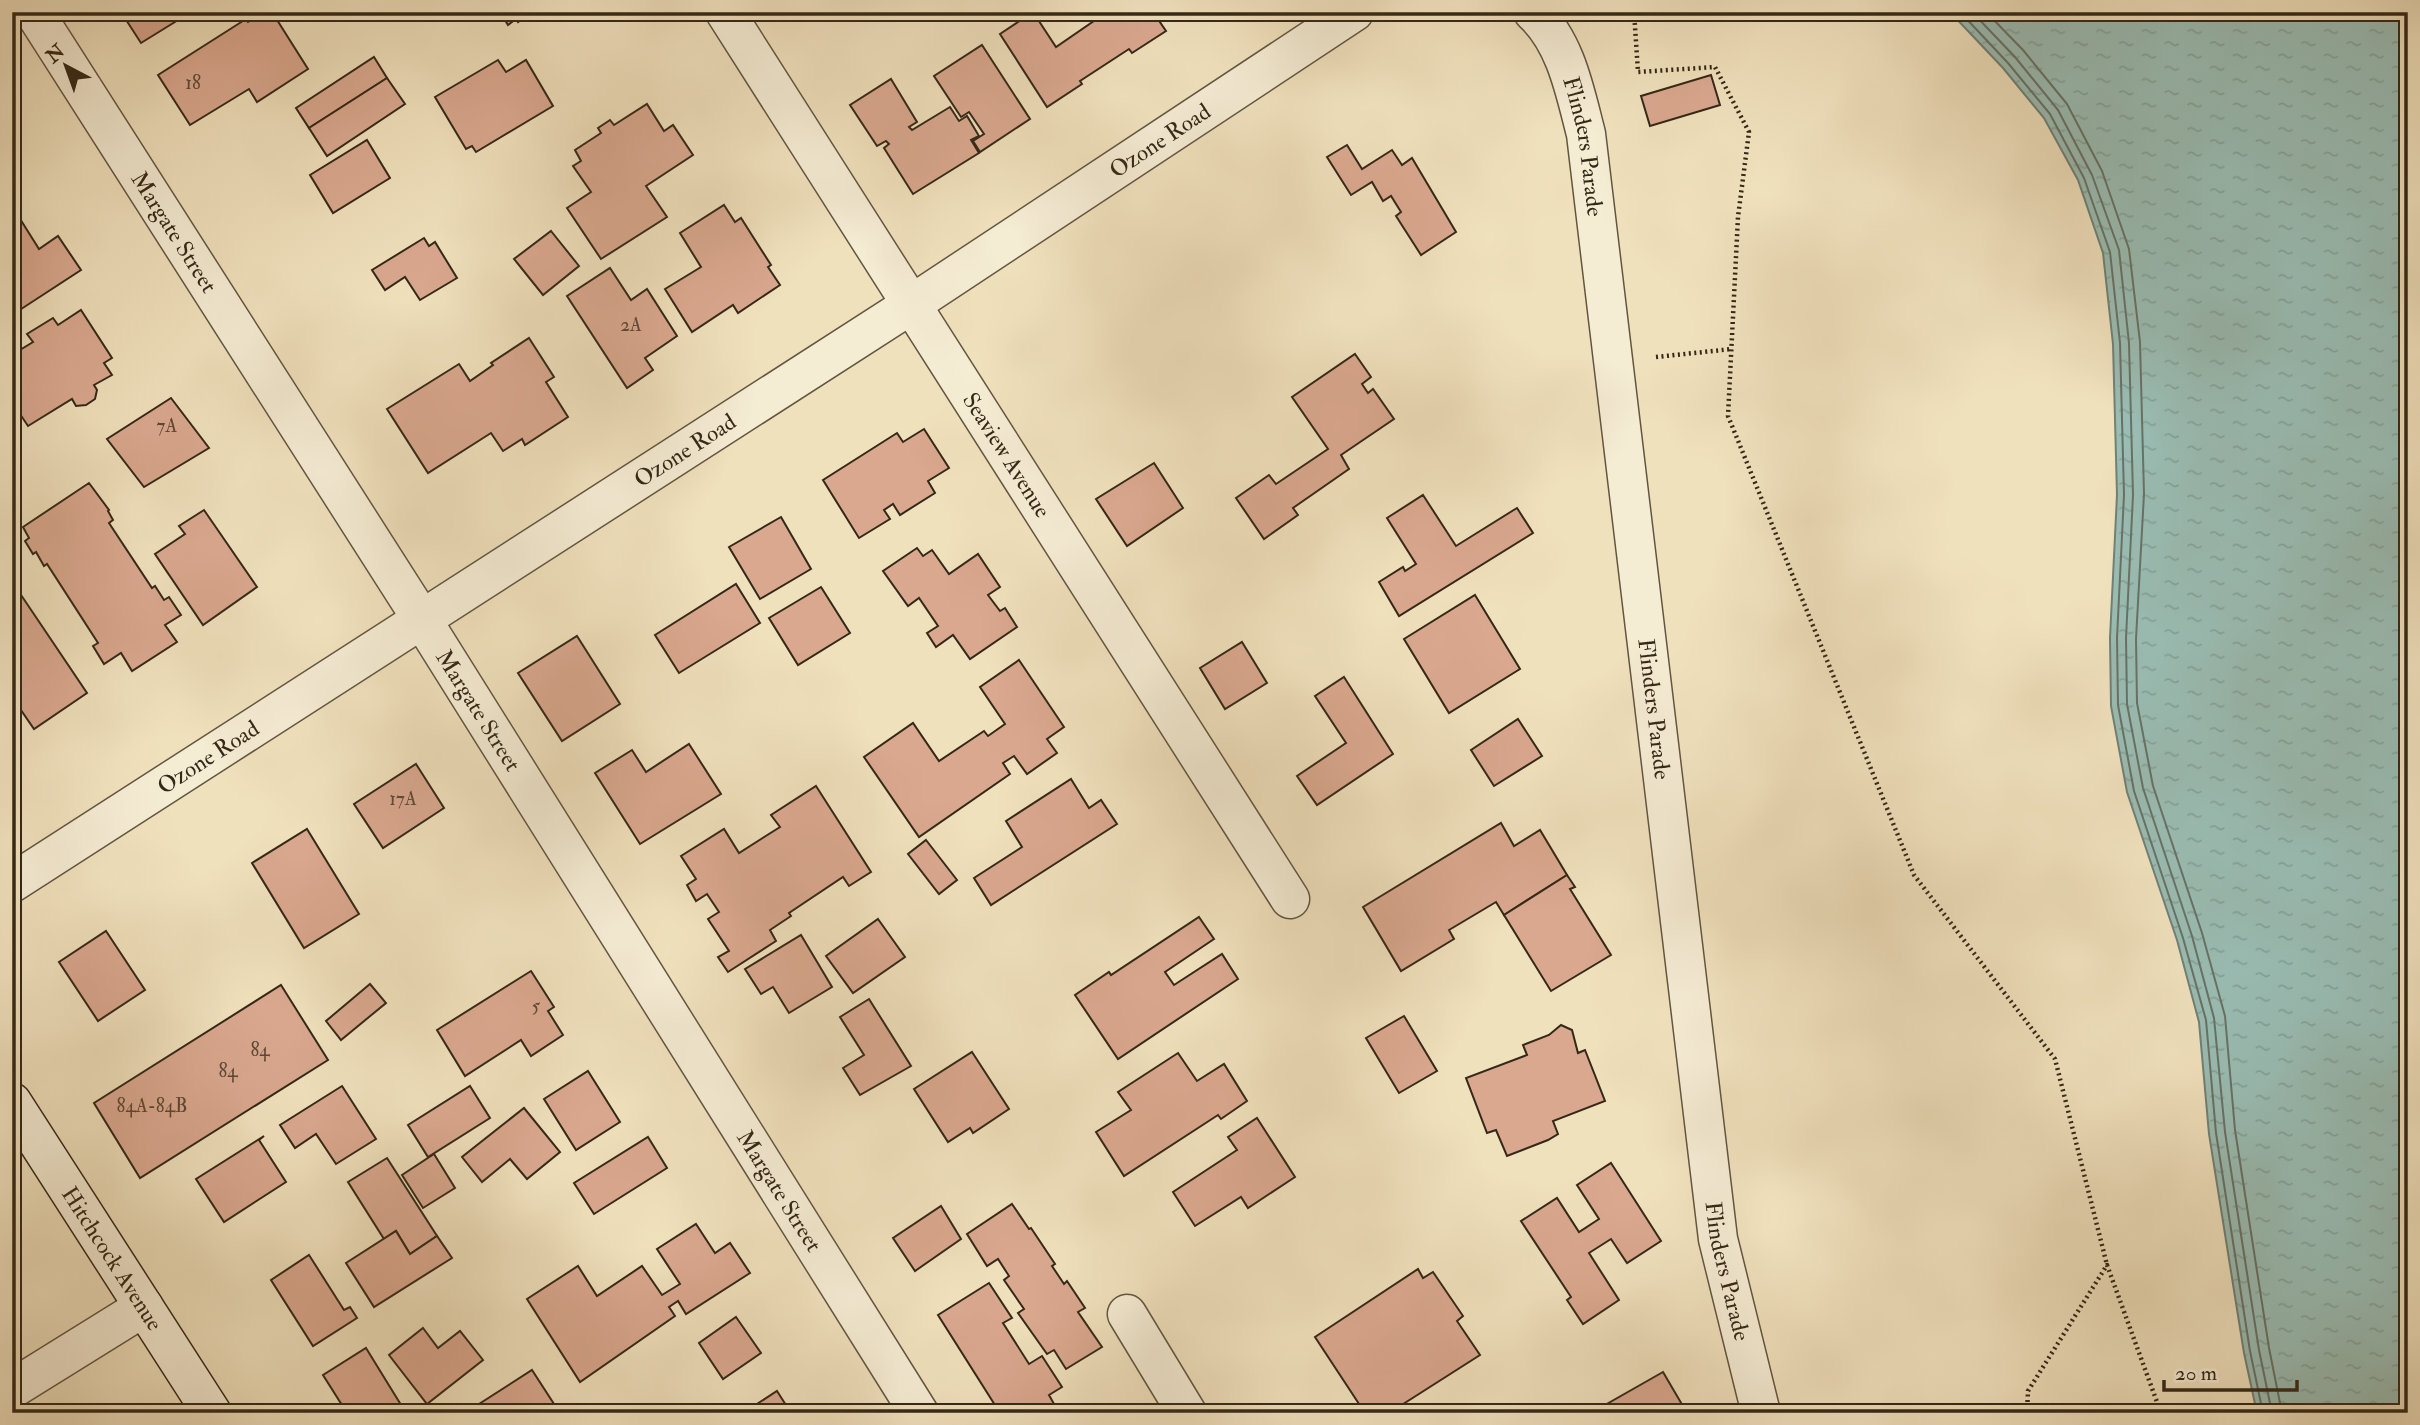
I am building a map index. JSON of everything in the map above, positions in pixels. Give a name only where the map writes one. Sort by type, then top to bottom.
[{"type":"street","name":"Margate Street","points":[[34,12],[421,618],[919,1413]]},
{"type":"street","name":"Seaview Avenue","points":[[725,12],[1290,899]]},
{"type":"street","name":"Ozone Road","points":[[12,883],[912,304],[1354,12]]},
{"type":"street","name":"Flinders Parade","points":[[1533,12],[1548,26],[1571,79],[1586,134],[1718,1240],[1761,1413]]},
{"type":"street","name":"Hitchcock Avenue","points":[[12,1102],[212,1413]]},
{"type":"street","points":[[12,1389],[144,1307]]},
{"type":"street","points":[[1127,1314],[1171,1407]]},
{"type":"path","points":[[1634,12],[1638,72],[1715,68],[1749,132],[1738,217],[1728,416],[1914,875],[2055,1059],[2107,1265],[2161,1413]]},
{"type":"path","points":[[2027,1413],[2028,1391],[2107,1265]]},
{"type":"water","points":[[1950,12],[2408,12],[2408,1413],[2257,1413],[2244,1353],[2209,1134],[2199,1022],[2177,940],[2127,792],[2111,706],[2110,638],[2117,495],[2113,344],[2103,253],[2078,180],[2044,118],[2003,68]]},
{"type":"building","points":[[121,12],[191,12],[141,43]]},
{"type":"building","points":[[264,12],[272,12],[308,69],[257,102],[249,89],[190,125],[158,75],[246,19],[248,22]]},
{"type":"building","points":[[500,12],[533,12],[508,25]]},
{"type":"building","points":[[1033,12],[1056,47],[1107,12],[1153,12],[1166,31],[1132,53],[1129,49],[1080,81],[1082,84],[1047,107],[1000,34]]},
{"type":"building","points":[[982,45],[1030,119],[980,152],[973,141],[984,134],[969,112],[961,117],[934,76]]},
{"type":"building","points":[[374,57],[387,78],[309,128],[296,108]]},
{"type":"building","points":[[498,60],[506,72],[526,60],[553,106],[476,152],[472,146],[466,149],[435,97]]},
{"type":"building","points":[[1711,75],[1720,105],[1650,126],[1641,96]]},
{"type":"building","points":[[387,78],[405,104],[327,156],[309,128]]},
{"type":"building","points":[[891,79],[917,122],[909,127],[912,130],[950,107],[959,121],[967,116],[979,136],[971,140],[979,153],[913,194],[884,148],[889,144],[886,141],[877,146],[850,105]]},
{"type":"building","points":[[647,104],[664,131],[673,125],[693,155],[646,186],[667,217],[601,259],[567,208],[591,192],[573,166],[581,161],[575,150],[601,133],[598,128],[610,120],[614,125]]},
{"type":"building","points":[[367,140],[390,178],[333,213],[310,175]]},
{"type":"building","points":[[1347,145],[1362,169],[1392,150],[1402,165],[1412,158],[1456,232],[1421,255],[1396,216],[1401,212],[1391,196],[1383,201],[1372,182],[1351,195],[1327,157]]},
{"type":"building","points":[[724,205],[735,222],[741,218],[771,265],[768,267],[780,285],[738,313],[733,305],[692,332],[665,289],[701,267],[680,233]]},
{"type":"building","points":[[17,214],[39,249],[58,236],[81,270],[12,315],[12,217]]},
{"type":"building","points":[[551,231],[579,266],[543,295],[514,259]]},
{"type":"building","points":[[424,238],[429,246],[435,242],[457,278],[420,300],[405,277],[385,290],[372,270]]},
{"type":"building","points":[[610,268],[631,300],[647,289],[677,336],[645,358],[653,370],[627,388],[567,296]]},
{"type":"building","points":[[81,310],[112,358],[104,363],[112,375],[94,385],[97,390],[95,399],[86,405],[76,406],[72,399],[28,426],[12,402],[12,361],[18,357],[15,353],[33,342],[27,334],[53,318],[58,325]]},
{"type":"building","points":[[529,338],[554,377],[546,382],[568,417],[525,445],[522,439],[503,451],[491,433],[428,473],[387,409],[459,364],[470,381],[493,365],[491,363]]},
{"type":"building","points":[[1355,354],[1371,377],[1362,384],[1368,393],[1373,389],[1394,419],[1341,455],[1349,469],[1293,508],[1298,515],[1264,539],[1236,498],[1269,475],[1276,484],[1328,449],[1292,397]]},
{"type":"building","points":[[171,398],[209,448],[144,487],[107,439]]},
{"type":"building","points":[[924,429],[949,468],[928,481],[935,493],[900,515],[893,504],[884,510],[890,519],[859,538],[823,480],[897,433],[903,442]]},
{"type":"building","points":[[1154,463],[1183,508],[1127,546],[1096,499]]},
{"type":"building","points":[[89,483],[109,510],[113,520],[109,523],[152,588],[155,586],[164,600],[169,597],[181,615],[165,625],[177,642],[132,671],[121,653],[104,664],[93,646],[98,643],[47,564],[44,566],[36,552],[33,554],[25,541],[29,538],[23,527]]},
{"type":"building","points":[[1423,495],[1456,546],[1517,508],[1533,533],[1399,616],[1379,582],[1403,567],[1405,571],[1416,564],[1387,518]]},
{"type":"building","points":[[204,510],[257,587],[203,625],[155,554],[185,534],[179,526]]},
{"type":"building","points":[[781,517],[811,569],[760,599],[729,547]]},
{"type":"building","points":[[917,548],[923,556],[932,550],[949,574],[978,554],[1000,587],[988,595],[1000,611],[1005,608],[1017,627],[970,659],[953,635],[936,647],[927,633],[938,626],[919,598],[908,606],[883,571]]},
{"type":"building","points":[[736,584],[760,623],[679,673],[655,635]]},
{"type":"building","points":[[821,587],[850,633],[798,665],[769,618]]},
{"type":"building","points":[[17,589],[87,693],[34,729],[12,697],[12,592]]},
{"type":"building","points":[[1475,595],[1520,669],[1449,713],[1404,639]]},
{"type":"building","points":[[577,636],[620,704],[562,741],[518,673]]},
{"type":"building","points":[[1242,642],[1267,683],[1225,709],[1200,668]]},
{"type":"building","points":[[1019,660],[1064,727],[1047,739],[1057,753],[1027,774],[1014,756],[1003,763],[1010,774],[919,837],[864,757],[913,723],[939,761],[984,731],[988,736],[1005,724],[980,687]]},
{"type":"building","points":[[1344,677],[1393,754],[1317,805],[1297,776],[1346,743],[1315,696]]},
{"type":"building","points":[[1518,719],[1542,756],[1494,786],[1471,750]]},
{"type":"building","points":[[689,744],[721,794],[640,844],[595,773],[632,750],[646,772]]},
{"type":"building","points":[[416,764],[444,808],[383,848],[354,804]]},
{"type":"building","points":[[1071,779],[1089,808],[1101,800],[1117,824],[991,905],[974,878],[1022,847],[1006,821]]},
{"type":"building","points":[[816,786],[871,872],[849,886],[843,877],[789,913],[791,916],[770,930],[776,941],[728,972],[718,957],[729,951],[708,919],[719,912],[707,894],[696,901],[687,885],[696,879],[681,856],[724,829],[739,853],[780,827],[771,815]]},
{"type":"building","points":[[1501,823],[1514,846],[1540,830],[1567,875],[1504,915],[1496,902],[1449,930],[1454,939],[1401,971],[1363,907]]},
{"type":"building","points":[[307,829],[359,914],[304,948],[252,863]]},
{"type":"building","points":[[926,840],[957,880],[939,894],[908,854]]},
{"type":"building","points":[[1567,875],[1575,887],[1570,889],[1611,955],[1551,991],[1504,915]]},
{"type":"building","points":[[1199,917],[1214,939],[1165,972],[1174,985],[1222,954],[1238,979],[1118,1059],[1075,995],[1109,972],[1111,975]]},
{"type":"building","points":[[878,919],[905,957],[853,993],[826,956]]},
{"type":"building","points":[[106,931],[145,990],[98,1021],[59,962]]},
{"type":"building","points":[[801,935],[832,987],[789,1013],[773,987],[761,994],[745,969]]},
{"type":"building","points":[[531,971],[554,1007],[548,1011],[563,1035],[531,1056],[521,1040],[465,1076],[437,1030]]},
{"type":"building","points":[[370,984],[386,1003],[341,1040],[326,1021]]},
{"type":"building","points":[[281,985],[328,1060],[140,1178],[94,1103]]},
{"type":"building","points":[[869,999],[911,1066],[860,1095],[843,1068],[864,1055],[840,1017]]},
{"type":"building","points":[[1404,1016],[1437,1071],[1399,1093],[1366,1038]]},
{"type":"building","points":[[1561,1025],[1572,1030],[1578,1053],[1585,1050],[1605,1101],[1553,1121],[1558,1134],[1507,1156],[1496,1130],[1487,1133],[1466,1078],[1527,1055],[1523,1045],[1549,1035]]},
{"type":"building","points":[[972,1052],[1009,1109],[973,1133],[970,1128],[948,1142],[914,1089]]},
{"type":"building","points":[[1178,1053],[1197,1081],[1224,1064],[1247,1101],[1221,1119],[1218,1115],[1124,1176],[1096,1132],[1131,1110],[1118,1092]]},
{"type":"building","points":[[588,1071],[620,1122],[576,1150],[544,1099]]},
{"type":"building","points":[[342,1086],[376,1139],[336,1164],[316,1134],[295,1148],[280,1125]]},
{"type":"building","points":[[470,1086],[490,1118],[428,1157],[408,1125]]},
{"type":"building","points":[[524,1108],[560,1152],[527,1179],[510,1159],[482,1182],[462,1157]]},
{"type":"building","points":[[1257,1118],[1295,1177],[1248,1208],[1241,1197],[1195,1226],[1173,1192],[1237,1150],[1228,1137]]},
{"type":"building","points":[[264,1136],[259,1140],[286,1182],[224,1222],[196,1179]]},
{"type":"building","points":[[648,1137],[667,1168],[594,1214],[574,1183]]},
{"type":"building","points":[[434,1154],[455,1188],[423,1208],[402,1175]]},
{"type":"building","points":[[387,1158],[437,1236],[410,1254],[396,1231],[384,1239],[348,1182]]},
{"type":"building","points":[[1611,1163],[1661,1241],[1627,1263],[1611,1239],[1589,1253],[1619,1300],[1583,1324],[1567,1300],[1571,1297],[1521,1221],[1557,1198],[1579,1232],[1599,1219],[1577,1185]]},
{"type":"building","points":[[1012,1204],[1055,1264],[1052,1266],[1064,1284],[1067,1281],[1085,1308],[1078,1312],[1102,1347],[1066,1369],[1054,1350],[1047,1354],[1018,1313],[1024,1309],[1004,1280],[1009,1276],[998,1259],[987,1266],[967,1234]]},
{"type":"building","points":[[941,1206],[961,1239],[915,1271],[893,1238]]},
{"type":"building","points":[[696,1224],[715,1253],[730,1243],[750,1273],[686,1314],[678,1301],[669,1307],[675,1316],[580,1382],[527,1299],[578,1266],[597,1296],[642,1266],[662,1295],[680,1284],[657,1249]]},
{"type":"building","points":[[396,1231],[410,1254],[437,1236],[452,1258],[374,1307],[346,1263]]},
{"type":"building","points":[[309,1255],[344,1310],[350,1307],[357,1318],[313,1346],[271,1280]]},
{"type":"building","points":[[1418,1269],[1423,1278],[1433,1272],[1463,1316],[1457,1321],[1480,1355],[1389,1413],[1365,1413],[1315,1337]]},
{"type":"building","points":[[989,1283],[1012,1318],[1003,1323],[1029,1364],[1042,1356],[1062,1387],[1049,1395],[1054,1404],[1041,1413],[1000,1413],[938,1315]]},
{"type":"building","points":[[736,1317],[761,1353],[723,1379],[699,1343]]},
{"type":"building","points":[[423,1328],[438,1348],[460,1331],[483,1360],[427,1404],[389,1355]]},
{"type":"building","points":[[366,1348],[406,1413],[347,1413],[323,1375]]},
{"type":"building","points":[[532,1370],[554,1404],[540,1413],[465,1413]]},
{"type":"building","points":[[1663,1372],[1687,1413],[1591,1413]]},
{"type":"building","points":[[777,1391],[791,1413],[743,1413]]}]
